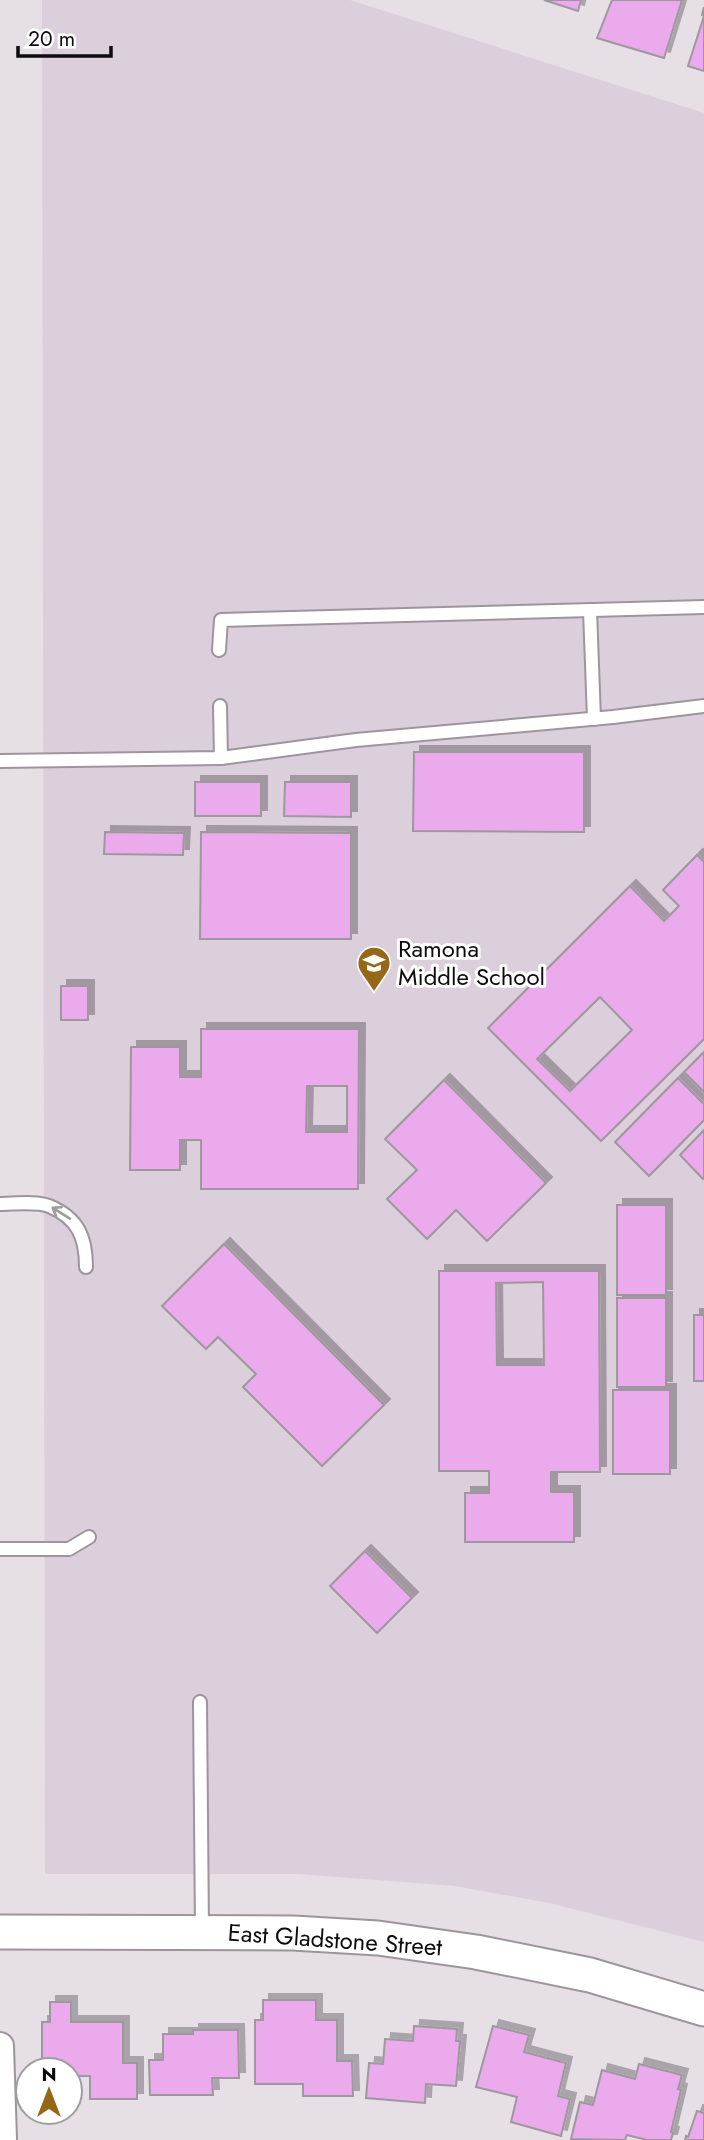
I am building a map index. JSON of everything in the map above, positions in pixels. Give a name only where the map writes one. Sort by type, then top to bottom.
[{"type":"street","name":"East Gladstone Street","points":[[0,1932],[293,1933],[378,1938],[476,1952],[590,1975],[704,2009]]},
{"type":"street","points":[[0,2046],[4,2140]]},
{"type":"lane","points":[[219,650],[221,620],[704,607]]},
{"type":"lane","points":[[590,610],[594,719]]},
{"type":"lane","points":[[220,706],[221,758]]},
{"type":"lane","points":[[0,761],[221,758],[356,740],[594,719],[704,706]]},
{"type":"lane","points":[[0,1203],[48,1205],[76,1223],[86,1248],[86,1267]]},
{"type":"lane","points":[[0,1549],[69,1549],[89,1537]]},
{"type":"lane","points":[[200,1702],[202,1932]]},
{"type":"shaded area","name":"Ramona Middle School","points":[[42,0],[350,0],[704,113],[704,1942],[549,1903],[455,1886],[298,1874],[45,1874]]},
{"type":"building","points":[[544,0],[581,0],[578,11]]},
{"type":"building","points":[[612,0],[682,0],[664,58],[597,38]]},
{"type":"building","points":[[704,16],[704,71],[688,66]]},
{"type":"building","points":[[414,752],[584,752],[584,832],[413,831]]},
{"type":"building","points":[[195,782],[261,782],[261,816],[195,816]]},
{"type":"building","points":[[285,782],[351,782],[351,817],[284,816]]},
{"type":"building","points":[[105,832],[184,833],[183,855],[104,854]]},
{"type":"building","points":[[201,832],[351,833],[351,939],[200,939]]},
{"type":"building","points":[[697,855],[704,862],[704,1039],[601,1141],[488,1028],[630,886],[664,921],[679,906],[663,890]],"holes":[[[600,997],[632,1030],[570,1091],[537,1059]]]},
{"type":"building","points":[[61,986],[88,986],[88,1020],[61,1020]]},
{"type":"building","points":[[201,1029],[359,1029],[358,1189],[201,1189],[201,1140],[180,1140],[180,1170],[130,1170],[131,1047],[180,1047],[180,1077],[201,1077]],"holes":[[[307,1086],[347,1086],[347,1132],[306,1132]]]},
{"type":"building","points":[[704,1052],[704,1092],[684,1072]]},
{"type":"building","points":[[678,1078],[704,1104],[704,1120],[649,1176],[615,1142]]},
{"type":"building","points":[[444,1080],[546,1183],[487,1241],[456,1210],[427,1239],[387,1199],[417,1170],[385,1139]]},
{"type":"building","points":[[704,1130],[704,1178],[703,1179],[680,1155]]},
{"type":"building","points":[[617,1205],[666,1205],[666,1295],[617,1295]]},
{"type":"building","points":[[224,1244],[384,1405],[322,1466],[243,1387],[256,1374],[218,1337],[206,1349],[162,1306]]},
{"type":"building","points":[[439,1271],[599,1271],[600,1472],[551,1472],[551,1492],[574,1492],[574,1542],[465,1542],[465,1493],[489,1493],[489,1471],[439,1471]],"holes":[[[543,1282],[544,1365],[497,1365],[496,1283]]]},
{"type":"building","points":[[617,1298],[666,1298],[666,1387],[617,1387]]},
{"type":"building","points":[[694,1315],[704,1315],[704,1381],[694,1381]]},
{"type":"building","points":[[613,1390],[670,1390],[670,1474],[613,1474]]},
{"type":"building","points":[[365,1551],[412,1598],[377,1633],[330,1586]]},
{"type":"building","points":[[263,2000],[316,2000],[316,2020],[337,2020],[337,2061],[352,2061],[353,2096],[303,2096],[303,2084],[255,2084],[255,2020],[263,2020]]},
{"type":"building","points":[[50,2002],[71,2002],[71,2022],[123,2022],[123,2063],[137,2063],[137,2099],[90,2099],[90,2076],[84,2076],[84,2056],[42,2056],[42,2022],[50,2022]]},
{"type":"building","points":[[414,2026],[457,2029],[456,2041],[460,2041],[456,2086],[426,2084],[425,2103],[366,2098],[369,2063],[383,2064],[385,2039],[413,2041]]},
{"type":"building","points":[[493,2026],[529,2035],[524,2052],[566,2063],[558,2096],[570,2099],[561,2136],[511,2122],[517,2097],[476,2087]]},
{"type":"building","points":[[193,2030],[238,2030],[239,2078],[212,2078],[213,2095],[150,2095],[149,2060],[163,2060],[163,2034],[193,2034]]},
{"type":"building","points":[[639,2064],[682,2075],[671,2140],[647,2140],[627,2135],[625,2140],[571,2139],[580,2102],[593,2105],[602,2070],[635,2079]]},
{"type":"building","points":[[697,2111],[704,2113],[704,2140],[685,2140],[686,2136],[688,2137]]},
{"type":"place","name":"Ramona Middle School","points":[[374,993]]}]
